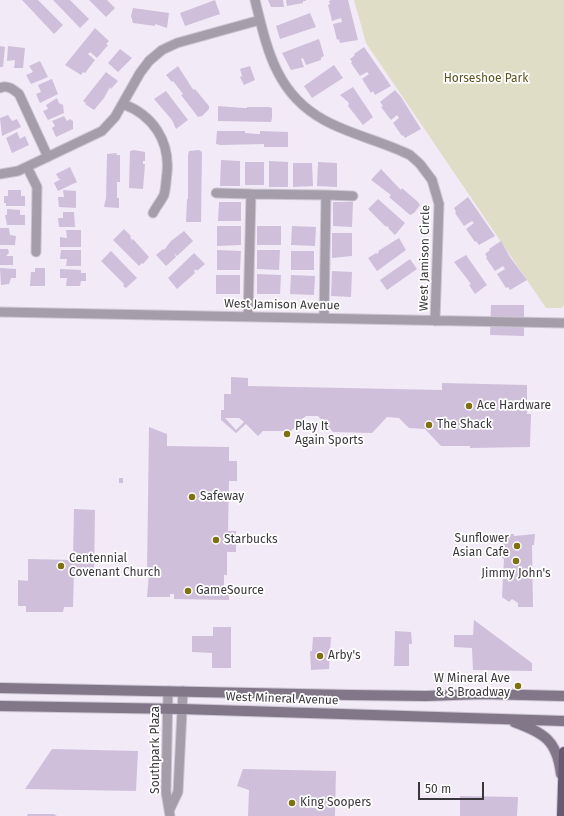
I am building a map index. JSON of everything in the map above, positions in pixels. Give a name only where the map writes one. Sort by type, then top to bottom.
[{"type":"main road","name":"West Mineral Avenue","points":[[0,688],[350,696],[482,694],[564,696]]},
{"type":"main road","name":"West Mineral Avenue","points":[[0,706],[168,708],[564,721]]},
{"type":"main road","points":[[505,719],[538,732],[550,742],[558,758],[562,790]]},
{"type":"main road","points":[[562,816],[564,752]]},
{"type":"street","name":"West Jamison Circle","points":[[255,0],[273,65],[281,80],[298,101],[325,121],[410,155],[420,164],[432,180],[439,204],[435,321]]},
{"type":"street","points":[[0,174],[18,171],[102,131],[115,117],[140,73],[162,50],[177,43],[260,20]]},
{"type":"street","points":[[0,88],[3,86],[13,89],[19,94],[48,157]]},
{"type":"street","points":[[123,104],[141,113],[149,120],[157,129],[165,146],[168,164],[166,186],[164,195],[153,213]]},
{"type":"street","points":[[27,167],[37,187],[36,252]]},
{"type":"street","points":[[216,193],[353,196]]},
{"type":"street","points":[[248,316],[251,194]]},
{"type":"street","points":[[324,318],[326,195]]},
{"type":"street","name":"West Jamison Avenue","points":[[0,312],[564,323]]},
{"type":"street","name":"Southpark Plaza","points":[[168,691],[166,792],[170,813]]},
{"type":"street","name":"Southpark Plaza","points":[[170,813],[178,792],[183,691]]},
{"type":"green space","name":"Horseshoe Park","points":[[354,0],[564,0],[564,305],[562,308],[546,308],[366,43]]},
{"type":"building","points":[[22,0],[38,0],[63,25],[54,34]]},
{"type":"building","points":[[53,0],[70,0],[89,19],[80,28]]},
{"type":"building","points":[[89,0],[107,0],[115,8],[106,17]]},
{"type":"building","points":[[215,0],[220,14],[185,26],[180,13]]},
{"type":"building","points":[[268,0],[283,0],[284,7],[271,7]]},
{"type":"building","points":[[286,0],[306,0],[306,1],[287,6]]},
{"type":"building","points":[[331,0],[348,0],[358,40],[340,43],[339,39],[337,40],[333,24],[342,22],[341,18],[332,21],[328,5],[330,4],[329,1]]},
{"type":"building","points":[[133,8],[169,13],[167,28],[155,24],[155,26],[133,23],[131,16]]},
{"type":"building","points":[[310,13],[316,27],[280,39],[276,26]]},
{"type":"building","points":[[95,28],[109,41],[106,44],[108,45],[97,58],[90,52],[88,54],[95,60],[85,73],[83,72],[81,75],[65,65]]},
{"type":"building","points":[[319,39],[324,56],[321,60],[306,65],[303,58],[301,59],[304,67],[291,70],[282,53]]},
{"type":"building","points":[[0,46],[5,47],[3,67],[0,67]]},
{"type":"building","points":[[8,46],[25,48],[23,68],[14,68],[15,60],[7,61]]},
{"type":"building","points":[[364,47],[391,86],[375,95],[373,91],[371,93],[362,79],[369,74],[367,72],[360,76],[350,59]]},
{"type":"building","points":[[120,49],[132,58],[118,72],[108,63]]},
{"type":"building","points":[[40,61],[48,77],[31,84],[26,75],[33,72],[29,66]]},
{"type":"building","points":[[334,65],[343,78],[312,98],[304,86]]},
{"type":"building","points":[[178,66],[192,88],[194,90],[195,89],[209,106],[209,109],[202,116],[198,117],[181,95],[183,94],[173,81],[172,82],[166,75]]},
{"type":"building","points":[[250,66],[255,80],[244,85],[240,77],[242,76],[240,69]]},
{"type":"building","points":[[106,72],[118,81],[111,89],[110,87],[104,98],[94,110],[83,101]]},
{"type":"building","points":[[52,79],[58,94],[40,103],[36,94],[41,92],[38,85]]},
{"type":"building","points":[[353,87],[373,117],[363,125],[348,106],[348,102],[340,95]]},
{"type":"building","points":[[395,90],[421,129],[405,138],[393,123],[399,118],[397,115],[391,120],[381,107],[383,106],[380,102]]},
{"type":"building","points":[[166,91],[188,120],[176,129],[172,120],[154,99]]},
{"type":"building","points":[[57,98],[59,103],[63,105],[64,113],[48,120],[43,111],[48,109],[46,105]]},
{"type":"building","points":[[218,106],[244,108],[269,107],[272,108],[271,122],[218,121]]},
{"type":"building","points":[[8,115],[12,121],[17,119],[21,127],[2,136],[0,118]]},
{"type":"building","points":[[64,116],[67,121],[70,119],[73,121],[73,129],[56,137],[52,128],[55,126],[52,121]]},
{"type":"building","points":[[217,131],[245,131],[245,133],[257,134],[260,134],[260,131],[288,132],[288,147],[264,147],[264,144],[220,145],[216,144]]},
{"type":"building","points":[[17,132],[20,139],[25,136],[29,145],[12,153],[6,138]]},
{"type":"building","points":[[134,150],[145,152],[145,161],[143,161],[143,164],[145,164],[143,189],[129,188],[130,151]]},
{"type":"building","points":[[199,150],[202,152],[201,222],[186,222],[188,199],[188,155],[189,151]]},
{"type":"building","points":[[117,153],[116,155],[120,155],[120,182],[117,182],[117,198],[119,198],[119,208],[104,207],[106,198],[107,154]]},
{"type":"building","points":[[221,160],[240,161],[240,186],[220,186]]},
{"type":"building","points":[[269,161],[288,162],[288,187],[269,187]]},
{"type":"building","points":[[245,162],[264,162],[264,185],[245,185]]},
{"type":"building","points":[[318,162],[337,163],[337,187],[317,186]]},
{"type":"building","points":[[293,163],[312,163],[313,186],[293,187]]},
{"type":"building","points":[[70,167],[77,182],[58,191],[54,183],[61,179],[59,179],[56,174]]},
{"type":"building","points":[[381,169],[401,190],[402,188],[418,202],[420,205],[414,213],[410,215],[389,197],[391,195],[371,180]]},
{"type":"building","points":[[8,190],[21,190],[21,196],[25,196],[25,206],[6,206],[6,203],[4,203],[4,196],[8,196]]},
{"type":"building","points":[[63,190],[76,191],[76,208],[59,207],[58,197],[64,197]]},
{"type":"building","points":[[468,197],[495,236],[479,245],[476,241],[475,242],[466,229],[474,223],[472,221],[464,226],[455,213],[454,208]]},
{"type":"building","points":[[378,199],[405,223],[395,235],[388,228],[389,227],[385,226],[368,209]]},
{"type":"building","points":[[219,202],[241,202],[241,221],[218,221]]},
{"type":"building","points":[[333,202],[353,202],[352,227],[333,226]]},
{"type":"building","points":[[7,209],[20,210],[20,215],[25,215],[25,225],[7,225],[5,215],[7,215]]},
{"type":"building","points":[[63,212],[74,212],[75,227],[59,227],[58,218],[63,218]]},
{"type":"building","points":[[217,226],[241,226],[241,245],[217,246]]},
{"type":"building","points":[[257,226],[281,226],[281,245],[257,245]]},
{"type":"building","points":[[292,226],[316,227],[315,246],[291,245]]},
{"type":"building","points":[[0,228],[9,228],[10,235],[16,236],[15,245],[0,245]]},
{"type":"building","points":[[124,229],[131,236],[130,237],[132,240],[133,239],[149,257],[139,266],[113,240]]},
{"type":"building","points":[[66,230],[81,230],[81,247],[60,247],[60,237],[67,238]]},
{"type":"building","points":[[184,231],[193,241],[177,256],[174,253],[176,257],[166,266],[156,255],[163,249],[164,250],[171,241]]},
{"type":"building","points":[[332,233],[352,233],[352,256],[332,258]]},
{"type":"building","points":[[399,238],[406,250],[377,271],[368,258],[376,253],[377,254],[379,252],[378,251]]},
{"type":"building","points":[[501,241],[510,257],[527,280],[510,290],[508,287],[506,288],[497,274],[505,269],[503,266],[495,271],[485,254],[490,250],[489,249]]},
{"type":"building","points":[[0,249],[8,249],[9,253],[6,256],[13,256],[13,265],[0,265]]},
{"type":"building","points":[[61,250],[81,250],[81,266],[66,266],[67,259],[60,259]]},
{"type":"building","points":[[217,250],[241,251],[240,270],[217,270]]},
{"type":"building","points":[[257,250],[280,250],[279,270],[257,269]]},
{"type":"building","points":[[111,251],[137,278],[126,288],[123,286],[124,284],[101,261]]},
{"type":"building","points":[[291,251],[314,251],[314,270],[291,270]]},
{"type":"building","points":[[194,253],[205,264],[197,271],[196,269],[194,271],[195,273],[177,289],[168,278]]},
{"type":"building","points":[[466,255],[487,285],[475,294],[469,285],[471,284],[454,262]]},
{"type":"building","points":[[410,259],[417,269],[387,290],[380,280]]},
{"type":"building","points":[[0,268],[16,269],[16,278],[11,278],[9,284],[1,285]]},
{"type":"building","points":[[35,268],[45,268],[45,286],[30,286],[31,272],[35,272]]},
{"type":"building","points":[[60,269],[81,270],[81,273],[86,273],[86,281],[81,281],[80,286],[66,286],[67,278],[60,278]]},
{"type":"building","points":[[332,271],[352,272],[351,297],[331,296]]},
{"type":"building","points":[[257,274],[281,275],[280,294],[257,294]]},
{"type":"building","points":[[216,275],[240,275],[240,294],[216,294]]},
{"type":"building","points":[[291,275],[315,276],[314,295],[290,294]]},
{"type":"building","points":[[491,305],[524,305],[524,336],[490,335]]},
{"type":"building","points":[[231,377],[248,378],[248,386],[442,390],[442,383],[527,385],[527,414],[531,414],[530,447],[470,448],[470,446],[441,446],[425,429],[409,428],[399,418],[387,417],[372,433],[333,432],[318,416],[306,416],[291,431],[263,431],[258,436],[246,424],[236,433],[221,420],[221,410],[224,410],[224,394],[231,394]],"holes":[[[225,418],[239,418],[244,422],[236,430]]]},
{"type":"building","points":[[149,427],[167,434],[167,446],[229,447],[229,461],[237,461],[237,481],[229,481],[228,531],[236,531],[236,552],[227,552],[227,575],[224,575],[224,590],[229,590],[229,600],[174,599],[174,594],[170,594],[170,597],[147,597],[149,574],[147,574]]},
{"type":"building","points":[[119,478],[123,478],[123,483],[119,483]]},
{"type":"building","name":"Centennial Covenant Church","points":[[74,509],[95,510],[94,572],[74,571],[73,607],[64,607],[63,612],[26,612],[26,606],[18,606],[18,580],[28,581],[28,559],[73,560]]},
{"type":"building","points":[[503,534],[514,534],[514,536],[535,534],[534,545],[532,545],[533,607],[518,607],[518,603],[512,599],[509,602],[502,597],[504,559],[502,558]]},
{"type":"building","points":[[474,620],[532,663],[532,671],[473,670],[472,648],[454,647],[454,635],[473,635]]},
{"type":"building","points":[[213,627],[231,627],[231,668],[212,668],[212,653],[192,652],[192,636],[213,636]]},
{"type":"building","points":[[395,631],[411,632],[412,644],[409,644],[409,666],[394,666]]},
{"type":"building","points":[[313,637],[331,637],[329,669],[311,670],[310,651],[312,651]]},
{"type":"building","points":[[52,749],[138,751],[136,791],[25,789]]},
{"type":"building","name":"King Soopers","points":[[243,769],[336,771],[335,816],[248,816],[249,790],[237,786]]},
{"type":"building","points":[[460,796],[518,797],[517,816],[460,816]]},
{"type":"building","points":[[28,814],[54,814],[57,816],[27,816]]},
{"type":"place","name":"Ace Hardware","points":[[469,406]]},
{"type":"place","name":"The Shack","points":[[429,425]]},
{"type":"place","name":"Play It Again Sports","points":[[287,434]]},
{"type":"place","name":"Safeway","points":[[192,497]]},
{"type":"place","name":"Starbucks","points":[[216,540]]},
{"type":"place","name":"Sunflower Asian Cafe","points":[[517,546]]},
{"type":"place","name":"Jimmy John's","points":[[516,561]]},
{"type":"place","name":"Centennial Covenant Church","points":[[61,566]]},
{"type":"place","name":"GameSource","points":[[188,591]]},
{"type":"place","name":"Arby's","points":[[320,656]]},
{"type":"place","name":"W Mineral Ave & S Broadway","points":[[518,686]]},
{"type":"place","name":"King Soopers","points":[[292,803]]}]
